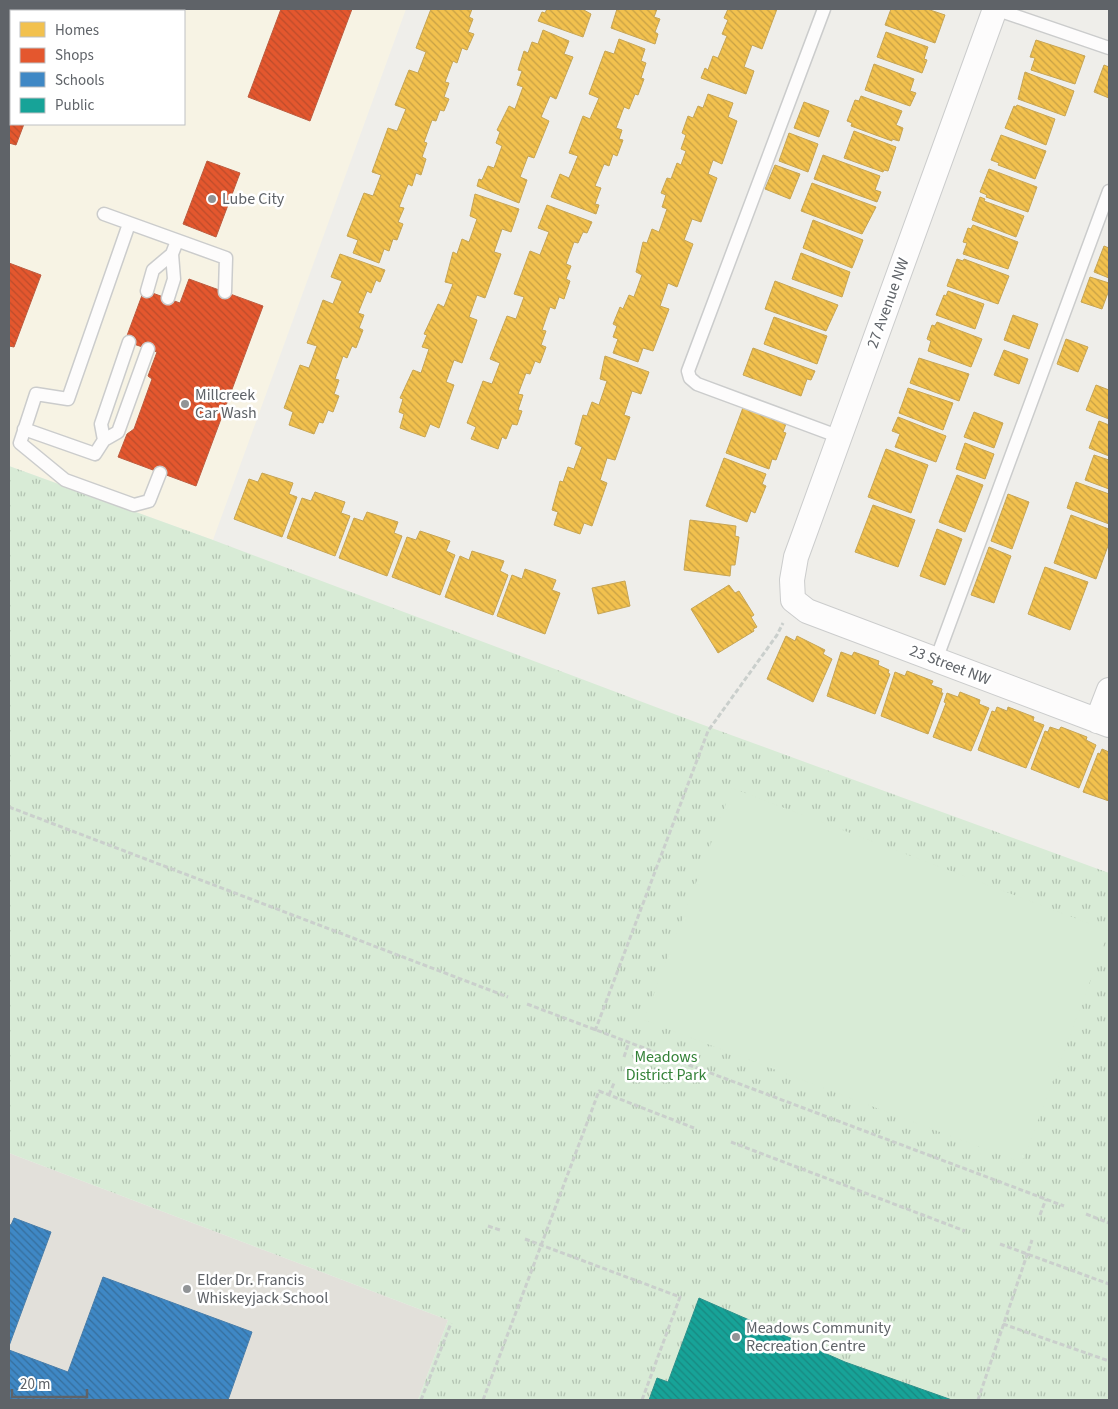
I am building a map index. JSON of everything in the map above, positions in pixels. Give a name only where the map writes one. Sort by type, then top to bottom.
[{"type":"street","name":"27 Avenue NW","points":[[793,600],[792,580],[796,557],[995,9]]},
{"type":"street","name":"23 Street NW","points":[[793,600],[807,611],[1103,723]]},
{"type":"street","points":[[1103,723],[1109,690]]},
{"type":"lane","points":[[824,9],[688,371],[690,378],[697,384],[840,437]]},
{"type":"lane","points":[[995,9],[1109,48]]},
{"type":"lane","points":[[936,660],[1109,191]]},
{"type":"lane","points":[[104,214],[226,258],[225,292]]},
{"type":"lane","points":[[129,224],[68,399],[36,394],[20,443],[65,480],[134,505],[149,501],[160,473]]},
{"type":"lane","points":[[168,298],[174,279],[172,254],[177,241]]},
{"type":"lane","points":[[147,291],[154,270],[172,254]]},
{"type":"lane","points":[[104,440],[101,424],[129,342]]},
{"type":"lane","points":[[24,428],[95,454],[104,440],[118,432],[148,349]]},
{"type":"path","points":[[595,1030],[708,731],[777,635],[793,600]]},
{"type":"path","points":[[9,808],[508,997]]},
{"type":"path","points":[[527,1004],[1064,1206]]},
{"type":"path","points":[[624,1057],[629,1042]]},
{"type":"path","points":[[609,1095],[614,1083]]},
{"type":"path","points":[[483,1400],[599,1092],[694,1128]]},
{"type":"path","points":[[731,1142],[965,1231]]},
{"type":"path","points":[[1040,1215],[1046,1198]]},
{"type":"path","points":[[1086,1214],[1109,1223]]},
{"type":"path","points":[[488,1226],[500,1230]]},
{"type":"path","points":[[525,1239],[680,1297],[642,1400]]},
{"type":"path","points":[[978,1400],[1032,1240]]},
{"type":"path","points":[[1000,1244],[1109,1284]]},
{"type":"path","points":[[421,1400],[451,1323]]},
{"type":"path","points":[[1003,1324],[1109,1361]]},
{"type":"shaded area","points":[[9,9],[406,9],[213,540],[9,466]]},
{"type":"shaded area","name":"Elder Dr. Francis Whiskeyjack School","points":[[9,1153],[448,1320],[418,1400],[9,1400]]},
{"type":"green space","name":"Meadows District Park","points":[[9,466],[213,540],[698,723],[1109,873],[1109,1400],[418,1400],[448,1320],[9,1153]]},
{"type":"green space","points":[[732,788],[1109,931],[1022,1163],[644,1020]]},
{"type":"building: Homes","points":[[431,9],[472,9],[469,17],[473,19],[468,32],[474,34],[467,50],[462,48],[457,63],[453,61],[445,82],[449,83],[444,97],[449,99],[444,111],[440,110],[436,121],[432,120],[424,142],[427,143],[422,157],[426,159],[421,175],[416,173],[412,186],[408,184],[399,207],[404,208],[398,222],[403,224],[397,240],[393,239],[389,251],[384,249],[379,263],[353,253],[358,240],[347,236],[364,193],[373,196],[381,175],[372,172],[388,128],[397,131],[406,109],[395,105],[409,70],[418,73],[426,52],[416,48]]},
{"type":"building: Homes","points":[[547,9],[582,9],[591,14],[583,37],[538,21],[542,12],[545,13]]},
{"type":"building: Homes","points":[[617,9],[657,9],[654,17],[660,19],[655,32],[658,34],[655,44],[611,28]]},
{"type":"building: Homes","points":[[728,9],[777,9],[762,49],[752,45],[744,67],[754,71],[746,94],[701,78],[705,68],[708,70],[713,56],[718,58],[727,36],[722,34],[728,20],[724,18]]},
{"type":"building: Homes","points":[[891,9],[927,9],[945,15],[935,43],[885,25]]},
{"type":"building: Homes","points":[[543,30],[569,41],[564,54],[573,57],[556,99],[550,96],[541,117],[549,121],[534,158],[528,156],[520,177],[527,180],[519,203],[477,186],[479,179],[482,180],[488,166],[494,168],[502,146],[496,143],[500,132],[497,130],[509,106],[515,109],[523,87],[517,85],[522,71],[518,70],[524,51],[528,53],[532,42],[538,44]]},
{"type":"building: Homes","points":[[886,32],[928,47],[924,59],[927,60],[922,73],[877,57]]},
{"type":"building: Homes","points":[[619,39],[645,49],[641,61],[646,63],[641,78],[644,79],[638,95],[635,94],[629,109],[624,107],[616,128],[622,130],[619,139],[623,140],[617,156],[613,154],[609,166],[604,164],[595,186],[601,188],[595,204],[599,205],[596,214],[551,197],[560,174],[569,178],[578,156],[569,153],[583,116],[590,119],[599,98],[589,94],[605,51],[614,54]]},
{"type":"building: Homes","points":[[1036,40],[1085,56],[1075,84],[1031,70],[1035,58],[1030,57]]},
{"type":"building: Homes","points":[[874,64],[914,79],[910,91],[916,93],[910,106],[865,90]]},
{"type":"building: Homes","points":[[1104,65],[1109,67],[1109,98],[1094,92]]},
{"type":"building: Homes","points":[[1025,72],[1074,91],[1065,116],[1018,99]]},
{"type":"building: Homes","points":[[708,94],[733,103],[728,117],[737,121],[722,164],[713,160],[708,174],[717,178],[701,222],[692,219],[684,240],[693,244],[677,287],[668,283],[660,306],[669,309],[653,351],[643,348],[638,362],[613,353],[618,339],[613,337],[617,326],[613,324],[620,307],[623,309],[629,295],[634,297],[642,275],[636,272],[643,242],[647,243],[652,229],[659,232],[667,209],[662,207],[666,195],[661,193],[667,178],[671,179],[677,163],[681,165],[686,151],[681,149],[686,135],[682,133],[688,116],[693,118],[698,106],[703,108]]},
{"type":"building: Homes","points":[[861,96],[902,111],[896,125],[903,128],[899,141],[892,139],[892,141],[851,126],[852,123],[847,121],[855,100],[859,101]]},
{"type":"building: Homes","points":[[804,102],[829,111],[819,137],[794,128]]},
{"type":"building: Homes","points":[[1017,105],[1055,119],[1046,145],[1005,128],[1014,106],[1016,107]]},
{"type":"building: Homes","points":[[854,131],[896,147],[888,171],[884,170],[883,172],[844,158]]},
{"type":"building: Homes","points":[[789,133],[818,144],[808,172],[779,161]]},
{"type":"building: Homes","points":[[1001,135],[1046,151],[1035,179],[998,165],[999,163],[991,160]]},
{"type":"building: Homes","points":[[823,155],[880,176],[875,190],[881,192],[877,202],[814,179]]},
{"type":"building: Homes","points":[[775,165],[800,174],[790,199],[765,189]]},
{"type":"building: Homes","points":[[989,169],[1037,187],[1028,212],[986,197],[987,195],[980,192]]},
{"type":"building: Homes","points":[[812,183],[876,207],[862,234],[801,211]]},
{"type":"building: Homes","points":[[475,194],[519,209],[511,232],[502,229],[494,252],[501,254],[485,298],[477,295],[469,317],[477,320],[462,363],[454,360],[446,382],[454,385],[439,428],[430,424],[425,437],[400,428],[404,414],[399,412],[403,399],[400,398],[413,370],[421,373],[429,349],[422,347],[427,335],[424,334],[438,304],[444,307],[453,284],[445,282],[453,252],[457,254],[462,239],[469,242],[477,219],[470,216]]},
{"type":"building: Homes","points":[[980,197],[985,199],[984,201],[1024,216],[1016,237],[972,220]]},
{"type":"building: Homes","points":[[547,205],[592,222],[587,233],[583,232],[578,243],[574,242],[566,264],[571,266],[566,279],[570,281],[564,299],[559,297],[555,309],[550,307],[542,330],[546,331],[541,345],[546,347],[540,363],[535,361],[530,374],[526,373],[518,394],[523,395],[518,410],[522,411],[517,425],[512,424],[506,439],[502,437],[498,449],[471,439],[476,427],[467,423],[483,381],[492,384],[500,363],[490,359],[507,316],[516,319],[524,297],[514,294],[530,251],[540,255],[549,232],[538,228]]},
{"type":"building: Homes","points":[[813,220],[863,240],[852,268],[803,248]]},
{"type":"building: Homes","points":[[973,225],[1018,242],[1008,269],[963,254],[967,243],[963,242],[968,228],[971,229]]},
{"type":"building: Homes","points":[[1104,246],[1109,248],[1109,278],[1094,272]]},
{"type":"building: Homes","points":[[801,253],[850,272],[842,297],[792,279]]},
{"type":"building: Homes","points":[[340,254],[385,270],[380,282],[376,280],[371,293],[367,291],[358,313],[364,315],[359,328],[363,330],[356,348],[352,346],[347,358],[343,356],[335,379],[339,380],[334,394],[339,396],[333,412],[328,410],[323,423],[319,422],[314,434],[289,425],[293,412],[284,408],[300,365],[309,368],[317,346],[307,343],[323,300],[333,304],[342,281],[331,277]]},
{"type":"building: Homes","points":[[957,259],[963,261],[964,259],[1009,276],[998,304],[947,286]]},
{"type":"building: Homes","points":[[1090,277],[1109,283],[1109,290],[1102,309],[1081,302]]},
{"type":"building: Homes","points":[[775,281],[838,305],[826,331],[765,309]]},
{"type":"building: Homes","points":[[948,291],[984,304],[975,329],[936,315],[944,295],[946,296]]},
{"type":"building: Homes","points":[[1013,315],[1038,324],[1029,349],[1004,340]]},
{"type":"building: Homes","points":[[774,317],[827,336],[817,364],[764,344]]},
{"type":"building: Homes","points":[[937,322],[982,339],[971,367],[928,351],[931,341],[927,339],[932,325],[935,326]]},
{"type":"building: Homes","points":[[1066,339],[1088,347],[1078,372],[1057,364]]},
{"type":"building: Homes","points":[[753,348],[815,371],[811,380],[807,379],[801,396],[743,375]]},
{"type":"building: Homes","points":[[1004,350],[1028,359],[1019,384],[994,375]]},
{"type":"building: Homes","points":[[605,356],[649,372],[641,394],[632,391],[624,415],[630,417],[615,460],[607,458],[600,480],[607,483],[592,526],[584,523],[580,534],[554,525],[558,512],[552,510],[560,481],[563,482],[568,467],[574,469],[582,447],[575,444],[583,415],[587,416],[592,402],[599,405],[607,381],[600,379]]},
{"type":"building: Homes","points":[[919,358],[969,374],[959,401],[910,383]]},
{"type":"building: Homes","points":[[1096,385],[1109,390],[1109,419],[1086,410]]},
{"type":"building: Homes","points":[[908,388],[953,403],[943,430],[899,413]]},
{"type":"building: Homes","points":[[744,405],[787,421],[783,432],[786,433],[776,460],[772,459],[769,469],[726,453]]},
{"type":"building: Homes","points":[[974,412],[1003,423],[994,448],[964,437]]},
{"type":"building: Homes","points":[[898,417],[946,436],[936,462],[895,447],[900,434],[892,431]]},
{"type":"building: Homes","points":[[1099,421],[1109,425],[1109,456],[1089,448]]},
{"type":"building: Homes","points":[[965,443],[994,454],[985,479],[956,469]]},
{"type":"building: Homes","points":[[886,449],[928,465],[911,513],[868,497]]},
{"type":"building: Homes","points":[[1094,455],[1109,460],[1109,489],[1085,480]]},
{"type":"building: Homes","points":[[724,458],[766,474],[762,484],[766,486],[755,513],[751,511],[747,522],[706,506]]},
{"type":"building: Homes","points":[[262,473],[293,483],[289,494],[297,497],[282,537],[234,519],[249,479],[258,482]]},
{"type":"building: Homes","points":[[957,475],[983,485],[965,532],[939,522]]},
{"type":"building: Homes","points":[[1076,482],[1109,494],[1109,524],[1067,508]]},
{"type":"building: Homes","points":[[315,492],[345,502],[341,513],[350,516],[335,556],[287,538],[302,498],[311,501]]},
{"type":"building: Homes","points":[[1008,494],[1029,502],[1012,549],[991,541]]},
{"type":"building: Homes","points":[[873,505],[915,520],[898,567],[855,552]]},
{"type":"building: Homes","points":[[367,512],[398,522],[394,533],[402,536],[387,576],[339,558],[354,518],[363,521]]},
{"type":"building: Homes","points":[[1071,515],[1109,529],[1109,543],[1096,579],[1054,563]]},
{"type":"building: Homes","points":[[690,520],[736,526],[735,536],[739,537],[735,565],[731,565],[730,576],[684,570]]},
{"type":"building: Homes","points":[[937,529],[962,539],[945,585],[920,576]]},
{"type":"building: Homes","points":[[420,531],[450,541],[446,551],[455,555],[440,595],[392,577],[407,537],[416,540]]},
{"type":"building: Homes","points":[[989,547],[1011,556],[994,603],[971,595]]},
{"type":"building: Homes","points":[[472,551],[504,561],[500,571],[508,575],[493,615],[445,597],[460,556],[469,560]]},
{"type":"building: Homes","points":[[1045,567],[1088,582],[1070,630],[1028,614]]},
{"type":"building: Homes","points":[[525,569],[556,580],[552,590],[560,593],[545,634],[497,616],[512,575],[522,579]]},
{"type":"building: Homes","points":[[625,581],[630,606],[598,614],[592,588]]},
{"type":"building: Homes","points":[[729,585],[735,593],[739,591],[754,615],[751,617],[757,627],[753,629],[754,631],[718,653],[691,609]]},
{"type":"building: Homes","points":[[786,636],[795,641],[797,636],[825,650],[823,654],[832,659],[813,702],[767,679]]},
{"type":"building: Homes","points":[[841,652],[852,656],[854,652],[879,661],[878,665],[889,670],[888,673],[890,674],[875,714],[827,696]]},
{"type":"building: Homes","points":[[907,671],[933,681],[931,685],[942,689],[941,693],[943,693],[928,734],[881,716],[895,672],[905,676]]},
{"type":"building: Homes","points":[[960,692],[980,700],[979,704],[989,708],[971,751],[933,737],[946,703],[944,702],[947,693],[958,697]]},
{"type":"building: Homes","points":[[997,707],[1007,711],[1008,707],[1034,717],[1033,721],[1044,725],[1026,768],[978,750],[992,711],[995,712]]},
{"type":"building: Homes","points":[[1050,727],[1059,730],[1061,727],[1087,737],[1086,740],[1096,745],[1079,788],[1031,769],[1045,731],[1048,732]]},
{"type":"building: Homes","points":[[1102,749],[1109,752],[1109,801],[1083,792],[1098,753],[1100,754]]},
{"type":"building: Shops","points":[[281,9],[352,9],[310,121],[248,97]]},
{"type":"building: Shops","points":[[9,53],[10,125],[24,125],[16,145],[9,143]]},
{"type":"building: Shops","name":"Lube City","points":[[207,161],[240,173],[216,237],[183,224]]},
{"type":"building: Shops","points":[[9,263],[41,275],[14,347],[9,346]]},
{"type":"building: Shops","name":"Millcreek Car Wash","points":[[189,279],[263,306],[196,486],[118,457],[127,434],[134,429],[152,379],[148,376],[157,352],[125,341],[144,290],[180,303]]},
{"type":"building: Schools","points":[[14,1218],[51,1232],[9,1346],[9,1224],[11,1225]]},
{"type":"building: Schools","name":"Elder Dr. Francis Whiskeyjack School","points":[[103,1277],[252,1332],[228,1400],[9,1400],[9,1350],[68,1372]]},
{"type":"building: Public","name":"Meadows Community Recreation Centre","points":[[699,1298],[845,1362],[952,1400],[649,1400],[657,1378],[668,1382]]},
{"type":"place","name":"Lube City","points":[[212,199]]},
{"type":"place","name":"Millcreek Car Wash","points":[[185,404]]},
{"type":"place","name":"Elder Dr. Francis Whiskeyjack School","points":[[187,1289]]},
{"type":"place","name":"Meadows Community Recreation Centre","points":[[736,1337]]}]
